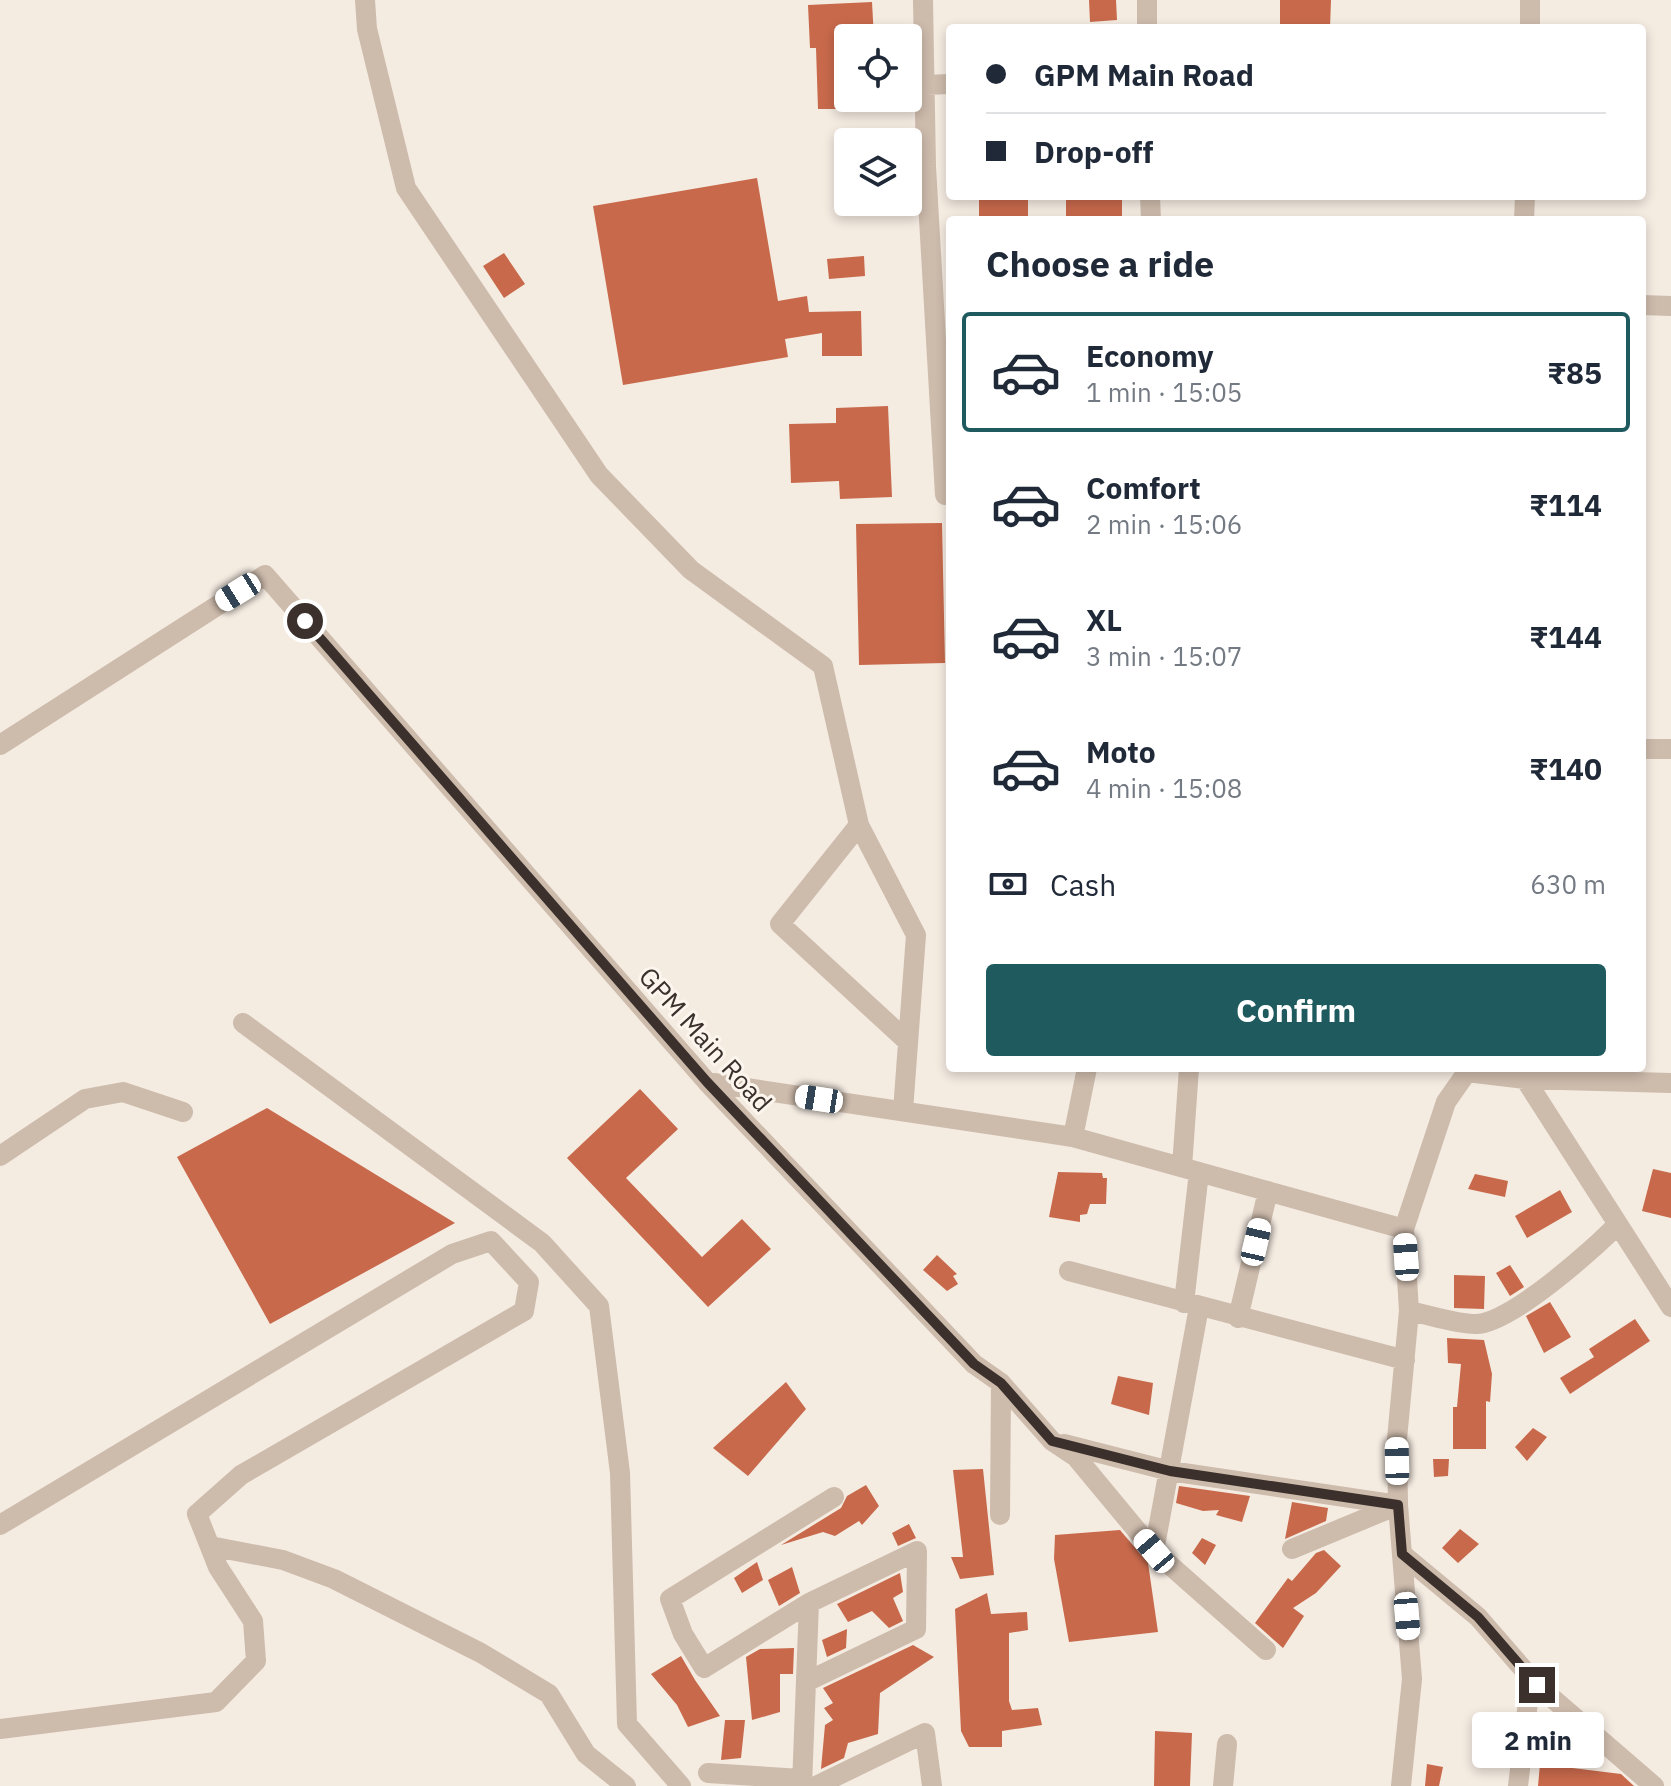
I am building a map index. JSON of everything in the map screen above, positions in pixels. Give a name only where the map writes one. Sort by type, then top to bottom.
[{"type":"street","points":[[365,0],[367,29],[406,188],[599,475],[691,570],[823,666],[859,825],[916,935],[903,1111]]},
{"type":"street","points":[[923,0],[942,495]]},
{"type":"street","points":[[1147,0],[1147,24]]},
{"type":"street","points":[[1530,0],[1530,24]]},
{"type":"street","points":[[925,85],[946,84]]},
{"type":"street","points":[[1646,305],[1671,306]]},
{"type":"street","name":"GPM Main Road","points":[[0,745],[265,575],[707,1082],[974,1364],[1001,1383],[1052,1441],[1076,1457],[1154,1551],[1266,1650]]},
{"type":"street","points":[[1646,749],[1671,749]]},
{"type":"street","points":[[859,825],[780,924],[908,1042]]},
{"type":"street","points":[[243,1023],[542,1243],[599,1306],[620,1473],[627,1724],[681,1786]]},
{"type":"street","points":[[1073,1137],[1086,1072]]},
{"type":"street","points":[[1154,1551],[1170,1471],[1192,1305],[1189,1072]]},
{"type":"street","points":[[1401,1786],[1412,1679],[1398,1505],[1397,1439],[1409,1311],[1404,1229],[1446,1102],[1466,1072]]},
{"type":"street","points":[[1480,1072],[1525,1079],[1617,1074],[1671,1083]]},
{"type":"street","points":[[1525,1079],[1616,1226],[1671,1307]]},
{"type":"street","points":[[707,1082],[1073,1137],[1404,1229]]},
{"type":"street","points":[[0,1156],[85,1099],[123,1092],[183,1112]]},
{"type":"street","points":[[1238,1318],[1268,1191]]},
{"type":"street","points":[[1409,1311],[1477,1325],[1493,1321],[1537,1293],[1616,1226]]},
{"type":"street","points":[[0,1525],[452,1254],[491,1241],[529,1282],[524,1311],[241,1475],[197,1514],[218,1567],[253,1621],[256,1661],[216,1702],[0,1729]]},
{"type":"street","points":[[1069,1271],[1405,1360]]},
{"type":"street","points":[[1000,1515],[1001,1383]]},
{"type":"street","points":[[1052,1441],[1170,1471],[1398,1505]]},
{"type":"street","points":[[806,1682],[916,1629],[917,1551],[809,1603],[704,1668],[683,1634],[670,1599],[834,1497]]},
{"type":"street","points":[[1292,1549],[1398,1505]]},
{"type":"street","points":[[210,1546],[283,1560],[334,1579],[481,1653],[549,1694],[586,1754],[626,1786]]},
{"type":"street","points":[[1402,1554],[1478,1617],[1537,1685],[1647,1784]]},
{"type":"street","points":[[806,1784],[809,1603]]},
{"type":"street","points":[[1518,1786],[1528,1702],[1537,1685]]},
{"type":"street","points":[[708,1773],[806,1784],[925,1733],[932,1786]]},
{"type":"street","points":[[1223,1786],[1227,1744]]},
{"type":"building","points":[[1089,0],[1116,0],[1117,20],[1090,22]]},
{"type":"building","points":[[1280,0],[1331,0],[1330,24],[1280,24]]},
{"type":"building","points":[[872,2],[873,24],[834,24],[834,109],[818,109],[816,48],[810,48],[808,5]]},
{"type":"building","points":[[757,178],[778,301],[807,296],[809,312],[861,311],[862,356],[822,356],[822,333],[785,339],[788,357],[623,385],[593,206]]},
{"type":"building","points":[[979,200],[1028,200],[1028,216],[979,216]]},
{"type":"building","points":[[1066,200],[1122,200],[1122,216],[1066,216]]},
{"type":"building","points":[[504,253],[525,284],[504,298],[483,266]]},
{"type":"building","points":[[864,256],[865,276],[829,279],[827,259]]},
{"type":"building","points":[[888,406],[892,497],[840,499],[839,481],[791,483],[789,424],[836,423],[836,408]]},
{"type":"building","points":[[942,523],[945,663],[859,665],[856,524]]},
{"type":"building","points":[[640,1089],[678,1129],[626,1178],[702,1257],[742,1219],[771,1249],[708,1307],[567,1158]]},
{"type":"building","points":[[267,1108],[455,1223],[270,1324],[177,1157]]},
{"type":"building","points":[[1653,1169],[1671,1173],[1671,1218],[1642,1211]]},
{"type":"building","points":[[1058,1172],[1102,1173],[1103,1178],[1107,1178],[1106,1204],[1090,1204],[1087,1214],[1080,1215],[1080,1222],[1049,1217]]},
{"type":"building","points":[[1475,1174],[1508,1181],[1505,1197],[1468,1189]]},
{"type":"building","points":[[1560,1190],[1572,1212],[1527,1238],[1515,1216]]},
{"type":"building","points":[[937,1255],[957,1274],[953,1276],[958,1284],[947,1291],[923,1270]]},
{"type":"building","points":[[1510,1265],[1524,1287],[1510,1296],[1496,1273]]},
{"type":"building","points":[[1454,1275],[1485,1276],[1484,1309],[1454,1308]]},
{"type":"building","points":[[1550,1302],[1571,1337],[1544,1353],[1526,1316]]},
{"type":"building","points":[[1635,1319],[1650,1341],[1570,1394],[1560,1378],[1594,1357],[1589,1349]]},
{"type":"building","points":[[1447,1338],[1484,1340],[1492,1374],[1490,1402],[1486,1401],[1486,1449],[1453,1449],[1453,1407],[1457,1407],[1461,1364],[1448,1363]]},
{"type":"building","points":[[1118,1376],[1153,1383],[1149,1415],[1111,1404]]},
{"type":"building","points":[[786,1382],[806,1409],[748,1476],[713,1448]]},
{"type":"building","points":[[1533,1428],[1547,1437],[1527,1461],[1515,1447]]},
{"type":"building","points":[[1433,1459],[1449,1459],[1448,1476],[1434,1477]]},
{"type":"building","points":[[983,1469],[994,1575],[960,1579],[951,1557],[963,1557],[953,1470]]},
{"type":"building","points":[[866,1485],[879,1506],[862,1525],[859,1521],[835,1536],[823,1532],[781,1545],[841,1508],[847,1496]]},
{"type":"building","points":[[1179,1486],[1250,1496],[1242,1522],[1216,1515],[1219,1510],[1203,1511],[1176,1503]]},
{"type":"building","points":[[1292,1502],[1328,1508],[1326,1521],[1285,1539]]},
{"type":"building","points":[[909,1524],[916,1538],[898,1546],[892,1533]]},
{"type":"building","points":[[1460,1529],[1479,1544],[1458,1563],[1442,1548]]},
{"type":"building","points":[[1120,1530],[1148,1563],[1158,1632],[1069,1642],[1054,1559],[1055,1535]]},
{"type":"building","points":[[1202,1538],[1216,1545],[1205,1565],[1192,1553]]},
{"type":"building","points":[[1324,1550],[1341,1566],[1316,1593],[1293,1608],[1304,1616],[1283,1648],[1255,1623],[1288,1578],[1292,1581],[1316,1553]]},
{"type":"building","points":[[757,1562],[763,1580],[742,1593],[734,1578]]},
{"type":"building","points":[[792,1567],[800,1593],[779,1606],[768,1580]]},
{"type":"building","points":[[900,1573],[903,1592],[893,1598],[903,1621],[889,1628],[872,1611],[848,1622],[837,1604]]},
{"type":"building","points":[[987,1593],[991,1614],[1027,1612],[1028,1630],[1009,1633],[1009,1701],[1012,1710],[1038,1708],[1042,1725],[1002,1731],[1002,1747],[969,1747],[961,1731],[955,1609]]},
{"type":"building","points":[[847,1629],[846,1648],[827,1657],[822,1640]]},
{"type":"building","points":[[913,1645],[934,1657],[880,1693],[878,1734],[848,1743],[844,1758],[821,1769],[825,1725],[833,1720],[824,1708],[833,1703],[823,1688]]},
{"type":"building","points":[[794,1648],[793,1674],[780,1674],[780,1712],[752,1720],[746,1657],[760,1649]]},
{"type":"building","points":[[681,1656],[720,1716],[688,1727],[677,1705],[651,1674]]},
{"type":"building","points":[[725,1720],[745,1720],[741,1758],[721,1760]]},
{"type":"building","points":[[1155,1731],[1192,1733],[1190,1786],[1154,1786]]},
{"type":"building","points":[[1427,1764],[1443,1767],[1439,1786],[1425,1786]]},
{"type":"building","points":[[1540,1764],[1621,1774],[1634,1786],[1538,1786]]},
{"type":"route","points":[[305,621],[707,1082],[974,1364],[1001,1383],[1052,1441],[1170,1471],[1398,1505],[1402,1554],[1478,1617],[1537,1685]]}]
